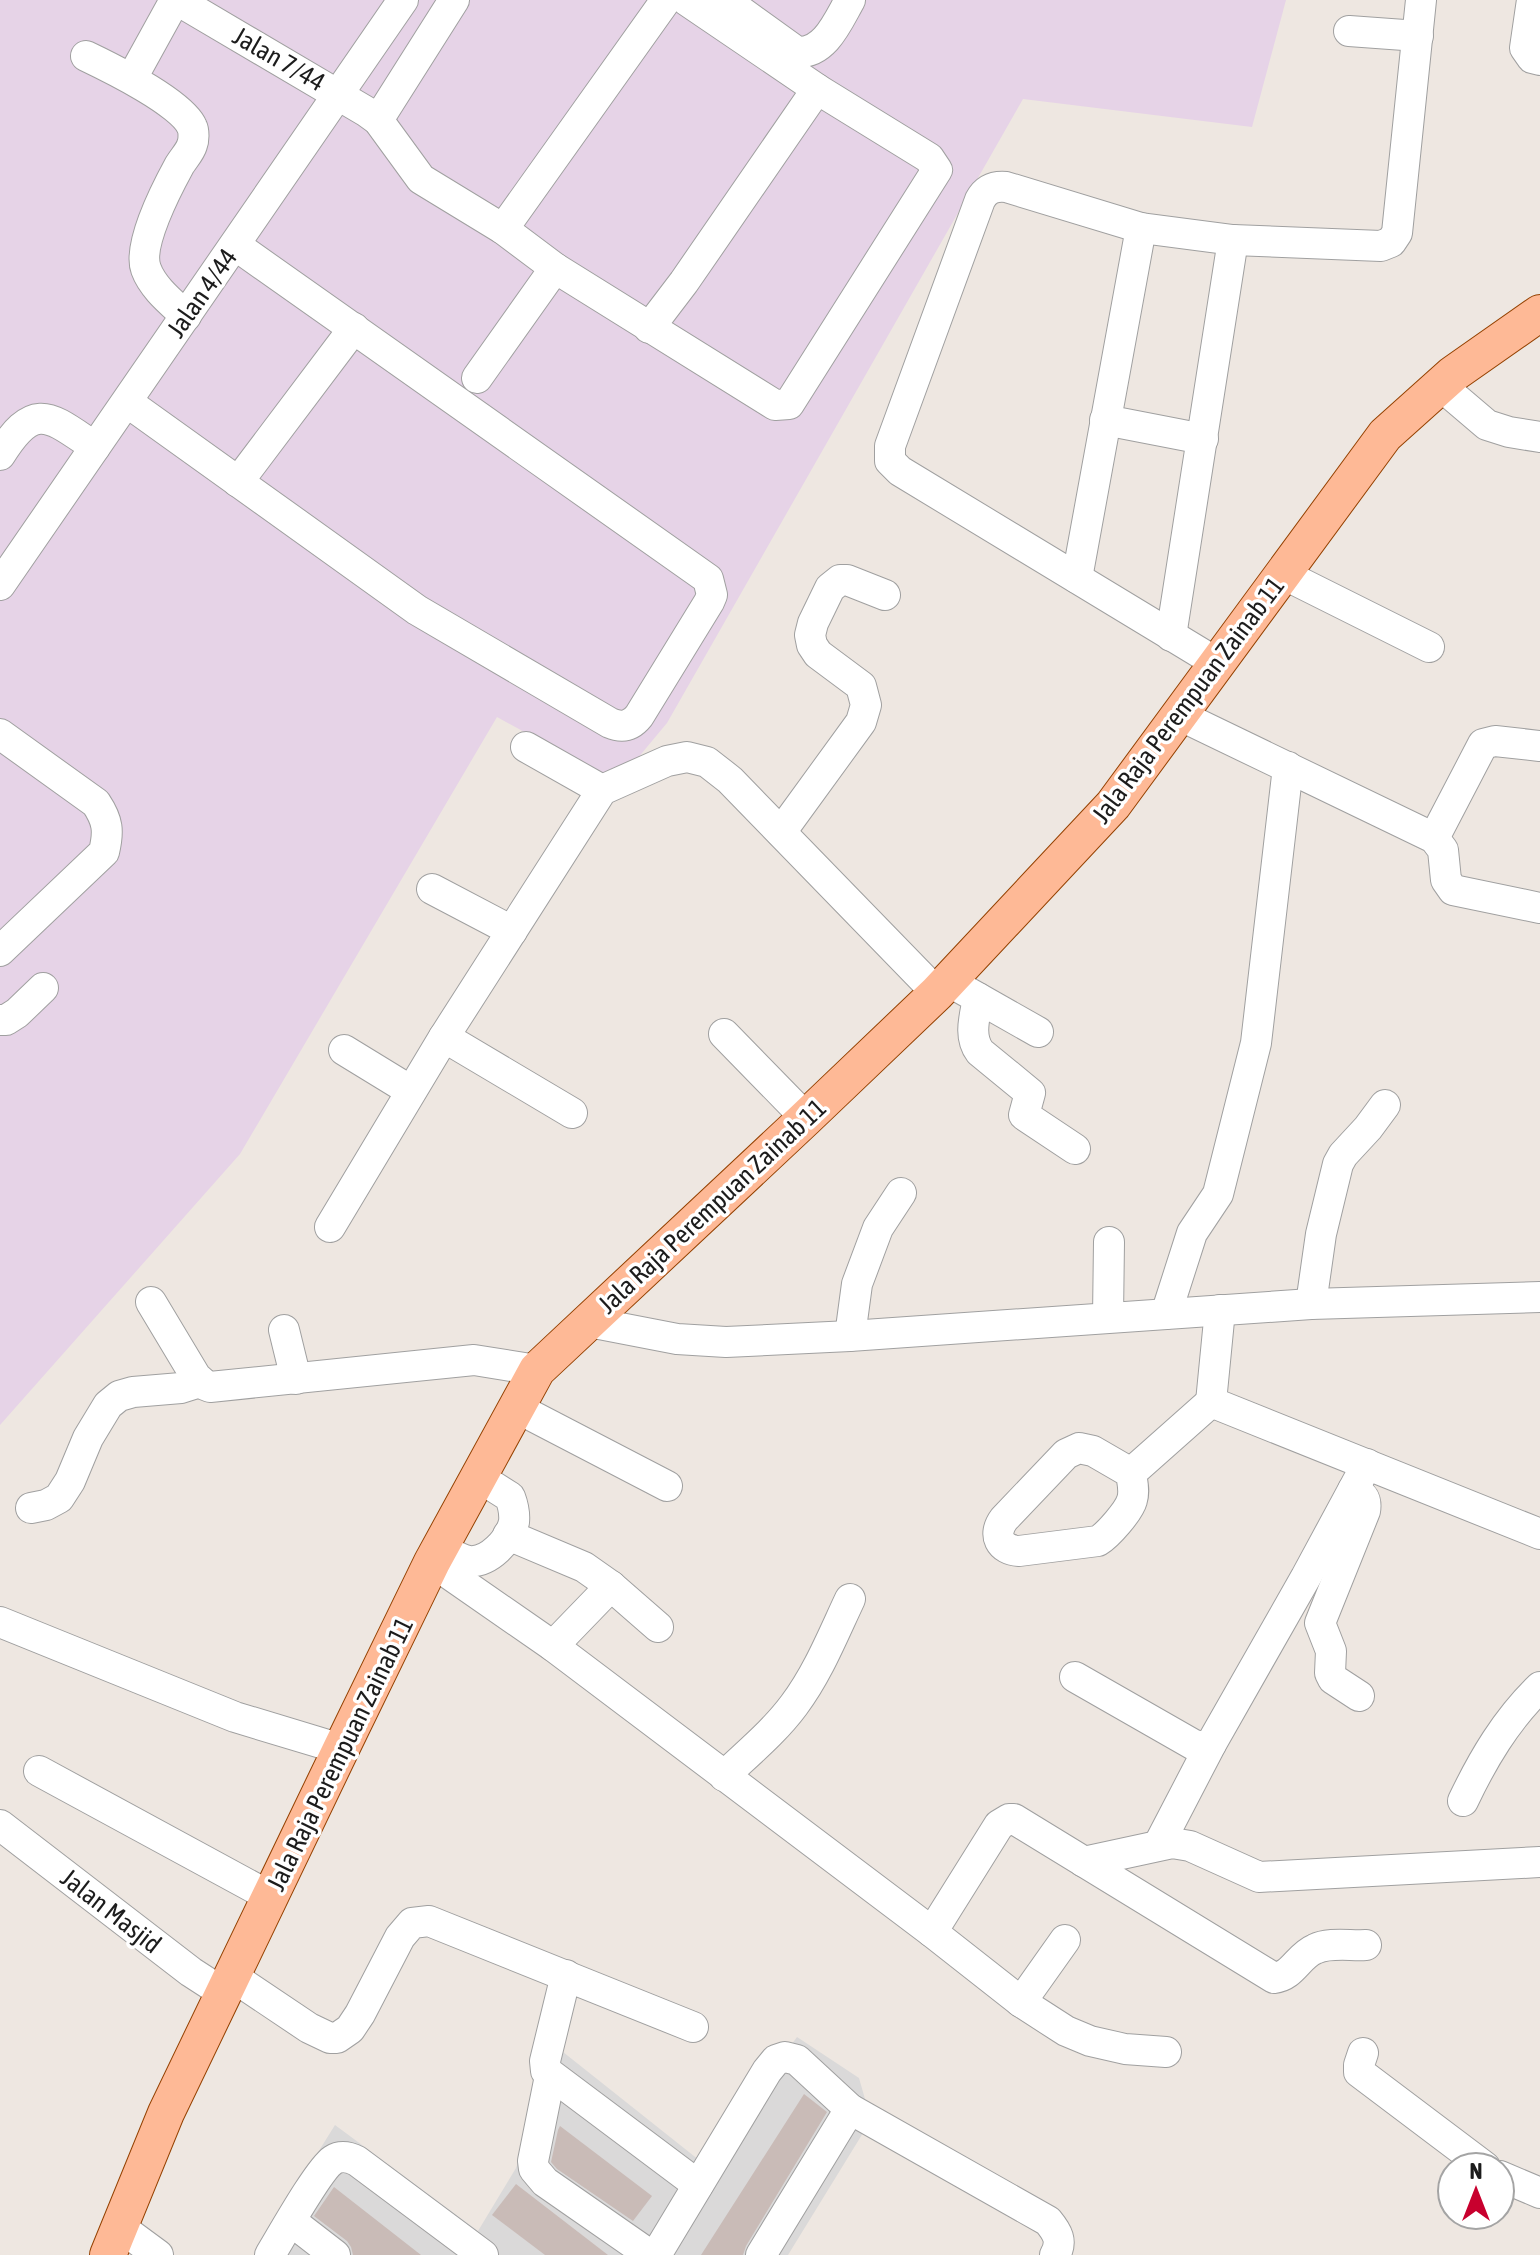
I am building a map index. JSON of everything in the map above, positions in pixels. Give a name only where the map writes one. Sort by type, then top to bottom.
[{"type":"main road","name":"Jala Raja Perempuan Zainab 11","points":[[114,2241],[166,2113],[341,1749],[436,1555],[537,1370],[806,1118],[954,991],[1113,805],[1385,435],[1453,374],[1540,313]]},
{"type":"street","points":[[132,78],[176,0]]},
{"type":"street","name":"Jalan 7/44","points":[[176,0],[339,94],[378,120]]},
{"type":"street","name":"Jalan 4/44","points":[[0,585],[403,0]]},
{"type":"street","points":[[454,0],[378,120],[421,179],[503,229],[555,268],[649,328],[775,405],[789,404],[937,170],[929,158],[817,89],[686,0]]},
{"type":"street","points":[[503,229],[666,0]]},
{"type":"street","points":[[725,0],[797,52],[807,53],[817,48],[830,33],[850,0]]},
{"type":"street","points":[[1217,663],[900,471],[894,467],[889,453],[984,193],[998,186],[1141,228],[1233,240],[1381,246],[1395,238],[1421,0]]},
{"type":"street","points":[[1532,0],[1525,48],[1532,58],[1540,60]]},
{"type":"street","points":[[1349,31],[1418,36]]},
{"type":"street","points":[[86,56],[132,78],[186,117],[194,129],[193,143],[158,209],[145,247],[145,267],[155,286],[186,316]]},
{"type":"street","points":[[649,328],[817,89]]},
{"type":"street","points":[[1077,578],[1141,228]]},
{"type":"street","points":[[1171,636],[1233,240]]},
{"type":"street","points":[[127,402],[417,610],[610,723],[626,726],[639,716],[709,602],[712,595],[708,579],[235,245]]},
{"type":"street","points":[[477,378],[555,268]]},
{"type":"street","points":[[238,482],[354,328]]},
{"type":"street","points":[[1440,385],[1487,425],[1540,437]]},
{"type":"street","points":[[0,455],[9,440],[11,418],[51,418],[95,447]]},
{"type":"street","points":[[1105,420],[1203,439]]},
{"type":"street","points":[[1283,574],[1429,647]]},
{"type":"street","points":[[781,832],[861,722],[866,705],[861,686],[818,654],[812,645],[810,635],[813,623],[830,588],[840,580],[885,595]]},
{"type":"street","points":[[1179,715],[1434,838],[1443,850],[1446,880],[1453,890],[1540,908]]},
{"type":"street","points":[[0,734],[96,803],[107,818],[109,832],[104,852],[0,951]]},
{"type":"street","points":[[1434,838],[1483,744],[1495,741],[1540,746]]},
{"type":"street","points":[[526,747],[602,790]]},
{"type":"street","points":[[330,1227],[444,1037],[602,790],[667,761],[687,757],[716,768],[954,991],[1038,1032]]},
{"type":"street","points":[[1166,1314],[1192,1233],[1218,1194],[1256,1043],[1288,767]]},
{"type":"street","points":[[432,889],[512,931]]},
{"type":"street","points":[[0,1020],[17,1013],[43,988]]},
{"type":"street","points":[[954,991],[973,1032],[976,1048],[1030,1093],[1024,1115],[1075,1149]]},
{"type":"street","points":[[724,1034],[806,1118]]},
{"type":"street","points":[[444,1037],[572,1113]]},
{"type":"street","points":[[344,1050],[411,1091]]},
{"type":"street","points":[[1311,1304],[1321,1234],[1338,1164],[1385,1105]]},
{"type":"street","points":[[850,1336],[857,1284],[878,1228],[901,1193]]},
{"type":"street","points":[[1108,1317],[1109,1242]]},
{"type":"street","points":[[589,1322],[677,1339],[726,1342],[1311,1304],[1540,1297]]},
{"type":"street","points":[[151,1302],[200,1382],[210,1387],[474,1360],[537,1370]]},
{"type":"street","points":[[1131,1473],[1211,1402],[1220,1310]]},
{"type":"street","points":[[284,1330],[296,1379]]},
{"type":"street","points":[[31,1508],[59,1498],[70,1481],[88,1438],[108,1405],[119,1396],[181,1388],[200,1382]]},
{"type":"street","points":[[1211,1402],[1360,1477],[1540,1534]]},
{"type":"street","points":[[517,1408],[667,1486]]},
{"type":"street","points":[[1159,1844],[1211,1744],[1360,1477]]},
{"type":"street","points":[[1320,1623],[1365,1511],[1360,1477]]},
{"type":"street","points":[[436,1555],[468,1561],[484,1559],[508,1535],[514,1513],[510,1497],[480,1478]]},
{"type":"street","points":[[508,1535],[584,1567],[658,1627]]},
{"type":"street","points":[[436,1555],[1021,2002],[1066,2031],[1090,2041],[1125,2049],[1166,2052]]},
{"type":"street","points":[[553,1646],[611,1586]]},
{"type":"street","points":[[724,1776],[772,1732],[795,1703],[822,1659],[850,1599]]},
{"type":"street","points":[[1289,1606],[1320,1623],[1332,1656],[1330,1667],[1333,1679],[1359,1696]]},
{"type":"street","points":[[0,1622],[235,1717],[341,1749]]},
{"type":"street","points":[[1075,1677],[1194,1745],[1206,1747],[1211,1744]]},
{"type":"street","points":[[1463,1801],[1483,1759],[1524,1703],[1540,1687]]},
{"type":"street","points":[[39,1771],[271,1897]]},
{"type":"street","points":[[932,1932],[999,1825],[1009,1819],[1020,1821],[1274,1978],[1285,1976],[1315,1948],[1366,1945]]},
{"type":"street","name":"Jalan Masjid","points":[[0,1825],[191,1972],[229,1986],[330,2038],[337,2038],[350,2029],[400,1937],[412,1923],[429,1921],[566,1975]]},
{"type":"street","points":[[1084,1862],[1172,1843],[1190,1846],[1259,1877],[1540,1862]]},
{"type":"street","points":[[1021,2002],[1065,1940]]},
{"type":"street","points":[[693,2027],[566,1975],[545,2061],[550,2076],[698,2185]]},
{"type":"street","points":[[1363,2053],[1359,2072],[1464,2151]]},
{"type":"street","points":[[550,2076],[534,2152],[534,2169],[545,2182],[653,2255],[767,2071],[776,2060],[785,2057],[797,2060],[850,2109],[1048,2221],[1058,2234],[1059,2248],[1055,2255]]},
{"type":"street","points":[[761,2255],[850,2109]]},
{"type":"street","points":[[270,2255],[320,2175],[333,2160],[341,2157],[357,2161],[483,2255]]},
{"type":"street","points":[[1516,2183],[1540,2193]]},
{"type":"street","points":[[291,2221],[335,2255]]},
{"type":"street","points":[[114,2241],[158,2255]]},
{"type":"shaded area","points":[[0,0],[1286,0],[1252,127],[1023,99],[667,723],[617,783],[497,717],[240,1154],[0,1425]]},
{"type":"shaded area","points":[[797,2037],[859,2078],[871,2120],[788,2255],[254,2255],[335,2125],[478,2231],[516,2168],[558,2048],[704,2164]]},
{"type":"building","points":[[804,2094],[827,2112],[743,2255],[701,2255]]},
{"type":"building","points":[[560,2126],[652,2196],[633,2221],[551,2162]]},
{"type":"building","points":[[516,2184],[608,2255],[545,2255],[492,2215]]},
{"type":"building","points":[[334,2187],[421,2255],[353,2255],[347,2241],[314,2216]]}]
